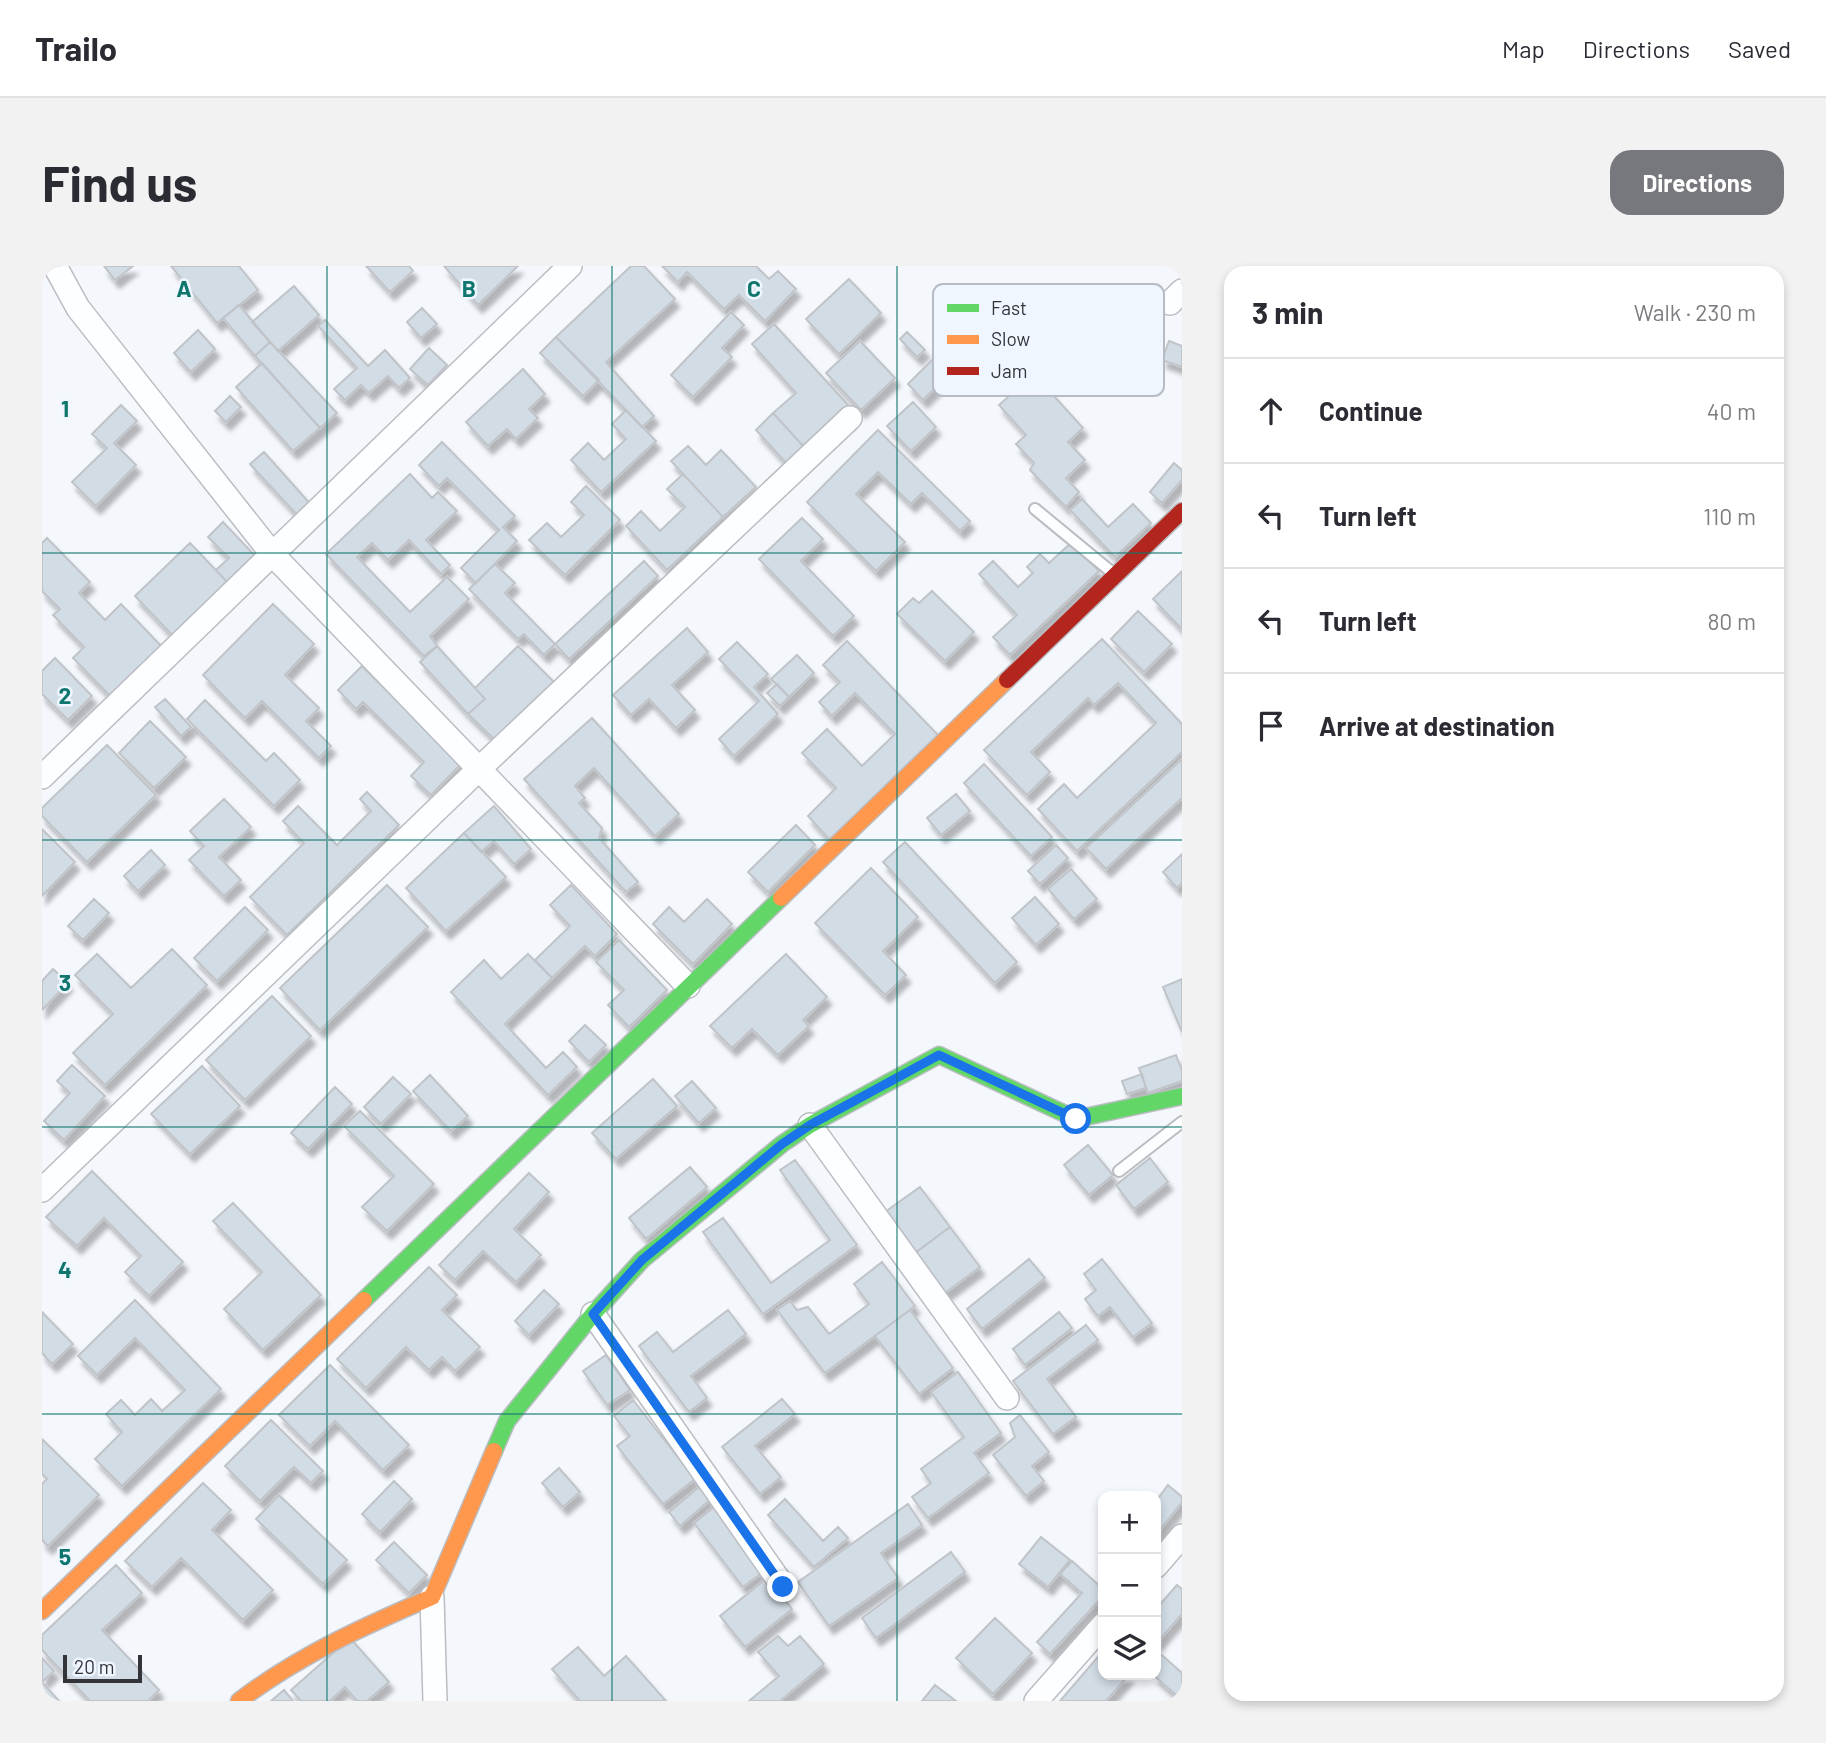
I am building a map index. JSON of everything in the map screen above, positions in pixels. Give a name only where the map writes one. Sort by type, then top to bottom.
[{"type":"street","points":[[55,266],[78,308],[273,555],[688,986]]},
{"type":"street","points":[[42,777],[570,266]]},
{"type":"street","points":[[42,1190],[480,768],[850,418]]},
{"type":"street","points":[[42,1611],[1182,511]]},
{"type":"street","points":[[435,1701],[432,1597],[507,1421],[593,1314],[642,1260],[782,1144],[810,1125],[939,1055],[1076,1119],[1182,1096]]},
{"type":"street","points":[[810,1125],[1007,1398]]},
{"type":"street","points":[[593,1314],[783,1587]]},
{"type":"street","points":[[1161,1562],[1178,1547]]},
{"type":"street","points":[[239,1701],[256,1687],[339,1637],[432,1597]]},
{"type":"street","points":[[1036,1701],[1098,1631]]},
{"type":"lane","points":[[1035,509],[1116,576]]},
{"type":"lane","points":[[1119,1171],[1182,1122]]},
{"type":"building","points":[[104,266],[133,266],[115,280]]},
{"type":"building","points":[[171,266],[239,266],[258,290],[217,323]]},
{"type":"building","points":[[366,266],[409,266],[413,271],[390,292]]},
{"type":"building","points":[[444,266],[518,266],[478,305]]},
{"type":"building","points":[[631,266],[644,266],[675,299],[606,362],[654,416],[642,427],[556,337]]},
{"type":"building","points":[[662,266],[756,266],[769,279],[778,271],[796,289],[765,321],[739,295],[724,309],[687,272],[678,282]]},
{"type":"building","points":[[849,279],[881,313],[839,354],[806,319]]},
{"type":"building","points":[[294,286],[319,315],[278,351],[252,322]]},
{"type":"building","points":[[239,305],[270,342],[255,356],[223,318]]},
{"type":"building","points":[[422,308],[437,324],[421,338],[407,322]]},
{"type":"building","points":[[731,312],[744,325],[722,348],[732,357],[693,397],[671,375]]},
{"type":"building","points":[[325,320],[368,366],[385,350],[410,378],[399,388],[388,376],[369,393],[361,385],[345,400],[334,389],[357,368],[318,326]]},
{"type":"building","points":[[774,324],[849,406],[804,447],[773,413],[796,393],[752,344]]},
{"type":"building","points":[[198,330],[215,349],[191,372],[174,353]]},
{"type":"building","points":[[907,332],[925,350],[917,357],[900,339]]},
{"type":"building","points":[[556,337],[599,380],[583,396],[540,353]]},
{"type":"building","points":[[860,341],[895,378],[861,410],[826,373]]},
{"type":"building","points":[[1169,341],[1182,346],[1182,367],[1164,361]]},
{"type":"building","points":[[270,342],[337,413],[320,428],[255,356]]},
{"type":"building","points":[[429,348],[447,365],[428,385],[410,369]]},
{"type":"building","points":[[933,359],[933,390],[923,400],[908,384]]},
{"type":"building","points":[[262,363],[320,428],[293,451],[236,387]]},
{"type":"building","points":[[523,369],[545,394],[529,409],[538,418],[516,439],[507,429],[488,446],[466,422]]},
{"type":"building","points":[[230,396],[241,407],[226,422],[215,411]]},
{"type":"building","points":[[1009,396],[1054,396],[1083,428],[1068,442],[1085,460],[1066,478],[1079,492],[1066,507],[1030,470],[1034,463],[1016,444],[1026,435],[999,405]]},
{"type":"building","points":[[913,402],[936,427],[911,451],[887,426]]},
{"type":"building","points":[[121,405],[137,421],[114,443],[136,465],[96,506],[72,482],[107,448],[92,434]]},
{"type":"building","points":[[626,410],[656,441],[601,492],[571,460],[588,443],[604,460],[626,439],[612,424]]},
{"type":"building","points":[[773,413],[804,447],[786,463],[756,430]]},
{"type":"building","points":[[878,430],[970,521],[960,531],[922,493],[911,504],[878,472],[856,494],[905,542],[876,571],[807,502]]},
{"type":"building","points":[[442,442],[515,516],[503,527],[517,541],[476,583],[461,568],[499,530],[447,478],[439,486],[419,465]]},
{"type":"building","points":[[688,446],[706,465],[721,450],[756,487],[723,517],[671,461]]},
{"type":"building","points":[[264,452],[313,507],[300,518],[250,464]]},
{"type":"building","points":[[1174,463],[1182,470],[1182,480],[1162,503],[1150,492]]},
{"type":"building","points":[[410,474],[432,498],[438,492],[457,511],[426,540],[450,565],[441,574],[409,540],[388,560],[372,543],[357,557],[410,612],[447,577],[469,599],[430,636],[437,646],[424,656],[326,554]]},
{"type":"building","points":[[683,474],[723,517],[667,570],[626,526],[641,511],[660,531],[685,507],[667,489]]},
{"type":"building","points":[[586,486],[620,520],[565,575],[529,540],[547,523],[561,537],[584,515],[571,502]]},
{"type":"building","points":[[1082,499],[1108,527],[1133,504],[1151,523],[1115,557],[1070,510]]},
{"type":"building","points":[[802,518],[823,539],[801,561],[854,616],[833,636],[759,559]]},
{"type":"building","points":[[223,522],[258,559],[231,586],[216,570],[229,558],[208,537]]},
{"type":"building","points":[[47,538],[90,582],[79,593],[105,620],[121,604],[165,650],[114,700],[73,658],[84,647],[53,615],[60,609],[42,591],[42,543]]},
{"type":"building","points":[[1072,542],[1099,571],[1010,655],[993,637],[1017,615],[979,574],[993,561],[1018,587],[1033,573],[1027,567],[1040,554],[1049,563]]},
{"type":"building","points":[[190,543],[231,586],[176,639],[135,596]]},
{"type":"building","points":[[644,561],[658,576],[569,659],[555,644]]},
{"type":"building","points":[[495,564],[515,583],[505,593],[555,644],[544,655],[524,634],[518,639],[469,589]]},
{"type":"building","points":[[1182,571],[1182,629],[1153,599]]},
{"type":"building","points":[[932,591],[974,632],[945,661],[897,614],[913,598],[919,603]]},
{"type":"building","points":[[273,604],[314,644],[285,675],[319,708],[306,721],[331,746],[319,758],[262,701],[245,718],[203,675]]},
{"type":"building","points":[[1138,611],[1172,644],[1144,672],[1111,639]]},
{"type":"building","points":[[687,628],[708,652],[672,685],[695,710],[676,728],[649,699],[631,715],[613,695]]},
{"type":"building","points":[[1102,639],[1182,724],[1182,752],[1077,851],[1038,809],[1064,784],[1077,798],[1156,723],[1118,683],[1094,705],[1088,698],[1031,752],[1050,772],[1027,795],[984,750]]},
{"type":"building","points":[[847,641],[938,735],[830,840],[808,816],[836,788],[802,753],[827,729],[862,766],[895,734],[855,693],[832,716],[819,702],[840,682],[823,665]]},
{"type":"building","points":[[737,642],[768,674],[754,687],[778,714],[734,756],[719,739],[759,701],[719,659]]},
{"type":"building","points":[[437,646],[485,699],[468,714],[420,662]]},
{"type":"building","points":[[518,646],[555,683],[496,741],[468,714],[485,699],[475,688]]},
{"type":"building","points":[[797,655],[814,673],[789,697],[771,679]]},
{"type":"building","points":[[55,658],[92,696],[68,720],[42,694],[42,671]]},
{"type":"building","points":[[362,666],[461,764],[431,795],[411,776],[424,762],[363,702],[356,709],[338,690]]},
{"type":"building","points":[[777,684],[789,697],[780,706],[767,693]]},
{"type":"building","points":[[165,699],[191,727],[181,736],[155,707]]},
{"type":"building","points":[[205,700],[266,761],[274,753],[300,780],[274,806],[187,719]]},
{"type":"building","points":[[592,718],[679,814],[655,836],[594,768],[575,786],[585,798],[579,803],[602,828],[599,838],[638,882],[626,892],[524,779]]},
{"type":"building","points":[[150,721],[186,757],[154,788],[119,753]]},
{"type":"building","points":[[107,745],[156,795],[87,862],[42,816],[42,808]]},
{"type":"building","points":[[1182,759],[1182,798],[1106,869],[1086,848]]},
{"type":"building","points":[[984,764],[1052,837],[1031,856],[964,783]]},
{"type":"building","points":[[367,792],[399,825],[287,935],[250,897],[304,843],[283,821],[298,806],[337,845],[371,811],[360,799]]},
{"type":"building","points":[[956,794],[970,811],[941,835],[927,818]]},
{"type":"building","points":[[224,799],[251,827],[219,857],[241,880],[224,896],[189,860],[204,846],[190,831]]},
{"type":"building","points":[[494,806],[531,849],[514,864],[494,841],[481,852],[464,833]]},
{"type":"building","points":[[796,825],[815,845],[768,892],[748,872]]},
{"type":"building","points":[[42,829],[75,862],[42,896]]},
{"type":"building","points":[[464,833],[506,877],[446,931],[406,888]]},
{"type":"building","points":[[905,842],[1017,962],[995,983],[883,862]]},
{"type":"building","points":[[1056,845],[1068,858],[1040,884],[1028,871]]},
{"type":"building","points":[[151,850],[165,865],[138,891],[124,876]]},
{"type":"building","points":[[1182,854],[1182,883],[1177,888],[1163,872]]},
{"type":"building","points":[[871,868],[918,917],[883,951],[906,975],[885,995],[815,923]]},
{"type":"building","points":[[1071,869],[1097,899],[1074,919],[1048,889]]},
{"type":"building","points":[[387,885],[428,927],[320,1030],[280,988]]},
{"type":"building","points":[[571,885],[617,934],[595,956],[585,946],[552,978],[535,960],[570,926],[550,905]]},
{"type":"building","points":[[1035,897],[1059,924],[1036,945],[1012,918]]},
{"type":"building","points":[[94,899],[109,913],[83,940],[68,926]]},
{"type":"building","points":[[707,899],[732,924],[693,964],[653,924],[669,907],[684,922]]},
{"type":"building","points":[[245,907],[268,930],[217,981],[194,958]]},
{"type":"building","points":[[619,940],[667,990],[629,1027],[608,1005],[624,990],[596,962]]},
{"type":"building","points":[[172,949],[207,985],[105,1085],[73,1053],[113,1014],[75,975],[97,954],[131,988]]},
{"type":"building","points":[[528,954],[552,978],[505,1024],[546,1068],[563,1052],[577,1067],[548,1095],[451,992],[484,960],[501,979]]},
{"type":"building","points":[[786,954],[827,997],[803,1020],[809,1026],[778,1055],[752,1029],[732,1048],[710,1026]]},
{"type":"building","points":[[53,969],[68,983],[42,1010],[42,981]]},
{"type":"building","points":[[1182,979],[1182,1032],[1163,987]]},
{"type":"building","points":[[272,996],[311,1036],[245,1100],[206,1060]]},
{"type":"building","points":[[585,1025],[606,1045],[589,1062],[569,1041]]},
{"type":"building","points":[[1176,1055],[1182,1071],[1182,1081],[1148,1093],[1139,1068]]},
{"type":"building","points":[[72,1065],[105,1096],[64,1140],[44,1121],[70,1093],[57,1081]]},
{"type":"building","points":[[202,1066],[240,1106],[190,1154],[151,1114]]},
{"type":"building","points":[[1142,1074],[1146,1088],[1127,1094],[1122,1081]]},
{"type":"building","points":[[430,1075],[468,1116],[451,1131],[413,1091]]},
{"type":"building","points":[[393,1077],[411,1094],[381,1124],[364,1107]]},
{"type":"building","points":[[653,1079],[677,1106],[616,1159],[592,1133]]},
{"type":"building","points":[[692,1081],[716,1108],[699,1123],[675,1096]]},
{"type":"building","points":[[335,1087],[352,1104],[308,1149],[291,1133]]},
{"type":"building","points":[[360,1111],[434,1184],[387,1231],[362,1207],[394,1176],[344,1126]]},
{"type":"building","points":[[1088,1145],[1113,1175],[1089,1195],[1064,1165]]},
{"type":"building","points":[[1150,1158],[1168,1182],[1134,1209],[1116,1185]]},
{"type":"building","points":[[795,1160],[857,1245],[763,1314],[703,1232],[723,1218],[771,1283],[830,1240],[780,1170]]},
{"type":"building","points":[[690,1167],[707,1187],[646,1239],[629,1218]]},
{"type":"building","points":[[92,1171],[183,1262],[149,1296],[125,1272],[141,1256],[104,1218],[77,1246],[46,1217]]},
{"type":"building","points":[[529,1173],[549,1192],[514,1229],[541,1255],[516,1282],[483,1251],[455,1280],[439,1265]]},
{"type":"building","points":[[920,1187],[950,1227],[915,1253],[885,1212]]},
{"type":"building","points":[[233,1203],[321,1295],[263,1350],[224,1309],[262,1272],[213,1221]]},
{"type":"building","points":[[950,1227],[980,1267],[945,1293],[915,1253]]},
{"type":"building","points":[[1029,1259],[1045,1278],[982,1329],[967,1309]]},
{"type":"building","points":[[1102,1259],[1152,1323],[1133,1337],[1110,1307],[1098,1316],[1085,1299],[1096,1290],[1084,1274]]},
{"type":"building","points":[[882,1262],[915,1306],[825,1373],[777,1310],[790,1301],[797,1310],[808,1307],[829,1334],[869,1304],[854,1284]]},
{"type":"building","points":[[429,1267],[457,1295],[442,1310],[480,1347],[455,1371],[442,1357],[429,1370],[406,1347],[366,1388],[337,1359]]},
{"type":"building","points":[[544,1290],[559,1304],[529,1335],[515,1321]]},
{"type":"building","points":[[135,1300],[221,1389],[122,1486],[95,1459],[122,1432],[106,1414],[121,1400],[135,1415],[151,1399],[162,1411],[185,1390],[135,1338],[97,1375],[78,1356]]},
{"type":"building","points":[[728,1310],[746,1334],[691,1376],[707,1398],[689,1412],[639,1346],[657,1332],[673,1352]]},
{"type":"building","points":[[910,1310],[953,1368],[919,1394],[875,1336]]},
{"type":"building","points":[[42,1312],[73,1344],[52,1364],[42,1353]]},
{"type":"building","points":[[1059,1312],[1072,1328],[1025,1365],[1013,1349]]},
{"type":"building","points":[[1086,1325],[1098,1340],[1047,1379],[1076,1417],[1053,1434],[1013,1381]]},
{"type":"building","points":[[606,1355],[630,1390],[607,1405],[583,1371]]},
{"type":"building","points":[[330,1365],[409,1445],[383,1470],[335,1421],[310,1446],[279,1415]]},
{"type":"building","points":[[958,1372],[1001,1433],[974,1453],[989,1473],[928,1518],[912,1497],[931,1483],[921,1469],[964,1437],[931,1392]]},
{"type":"building","points":[[782,1399],[795,1414],[755,1446],[781,1477],[760,1494],[722,1447]]},
{"type":"building","points":[[633,1400],[695,1479],[663,1504],[617,1446],[630,1436],[614,1416]]},
{"type":"building","points":[[1020,1415],[1049,1452],[1032,1466],[1044,1481],[1026,1496],[993,1455],[1015,1437],[1010,1423]]},
{"type":"building","points":[[271,1420],[323,1471],[311,1483],[294,1467],[260,1501],[225,1466]]},
{"type":"building","points":[[42,1439],[99,1495],[48,1546],[42,1540],[42,1484],[47,1479],[42,1474]]},
{"type":"building","points":[[559,1468],[580,1492],[563,1507],[542,1483]]},
{"type":"building","points":[[394,1481],[412,1499],[380,1532],[362,1514]]},
{"type":"building","points":[[203,1483],[231,1510],[212,1530],[273,1590],[243,1620],[181,1558],[152,1587],[125,1561]]},
{"type":"building","points":[[1168,1485],[1182,1497],[1182,1502],[1161,1529],[1161,1494]]},
{"type":"building","points":[[699,1487],[710,1500],[680,1526],[669,1512]]},
{"type":"building","points":[[279,1495],[347,1560],[323,1584],[256,1519]]},
{"type":"building","points":[[785,1499],[823,1541],[838,1527],[848,1538],[814,1567],[768,1515]]},
{"type":"building","points":[[908,1504],[922,1525],[881,1553],[898,1578],[829,1626],[798,1582]]},
{"type":"building","points":[[714,1507],[763,1572],[743,1587],[694,1523]]},
{"type":"building","points":[[1041,1537],[1070,1560],[1048,1587],[1019,1564]]},
{"type":"building","points":[[394,1542],[427,1575],[409,1593],[376,1560]]},
{"type":"building","points":[[951,1552],[965,1572],[876,1638],[862,1618]]},
{"type":"building","points":[[1072,1561],[1098,1584],[1098,1601],[1050,1654],[1037,1642],[1082,1593],[1060,1574]]},
{"type":"building","points":[[116,1565],[142,1593],[102,1630],[159,1690],[148,1701],[90,1701],[42,1650],[42,1635]]},
{"type":"building","points":[[767,1578],[792,1609],[745,1647],[720,1616]]},
{"type":"building","points":[[1177,1585],[1182,1589],[1182,1614],[1161,1638],[1161,1617],[1161,1603]]},
{"type":"building","points":[[995,1618],[1032,1653],[993,1694],[956,1658]]},
{"type":"building","points":[[778,1636],[788,1646],[800,1636],[824,1664],[780,1701],[749,1701],[779,1676],[758,1652]]},
{"type":"building","points":[[350,1638],[389,1682],[367,1701],[357,1701],[345,1687],[330,1701],[301,1701],[291,1690]]},
{"type":"building","points":[[578,1647],[604,1676],[626,1656],[666,1701],[580,1701],[552,1669]]},
{"type":"building","points":[[1161,1654],[1182,1673],[1182,1700],[1159,1680],[1161,1680]]},
{"type":"building","points":[[1098,1657],[1098,1680],[1125,1680],[1106,1701],[1060,1701]]},
{"type":"building","points":[[42,1658],[54,1671],[42,1682]]},
{"type":"building","points":[[42,1682],[59,1701],[42,1701]]},
{"type":"building","points":[[935,1685],[956,1701],[922,1701]]},
{"type":"building","points":[[284,1690],[293,1701],[271,1701]]},
{"type":"traffic: fast","points":[[364,1300],[781,898]]},
{"type":"traffic: fast","points":[[494,1451],[507,1421],[593,1314],[642,1260],[782,1144],[810,1125],[939,1055],[1076,1119],[1182,1096]]},
{"type":"traffic: slow","points":[[781,898],[1007,680]]},
{"type":"traffic: slow","points":[[42,1611],[364,1300]]},
{"type":"traffic: slow","points":[[239,1701],[308,1656],[432,1597],[494,1451]]},
{"type":"traffic: jam","points":[[1007,680],[1182,511]]},
{"type":"route","points":[[783,1587],[593,1314],[642,1260],[782,1144],[810,1125],[939,1055],[1076,1119]]}]
